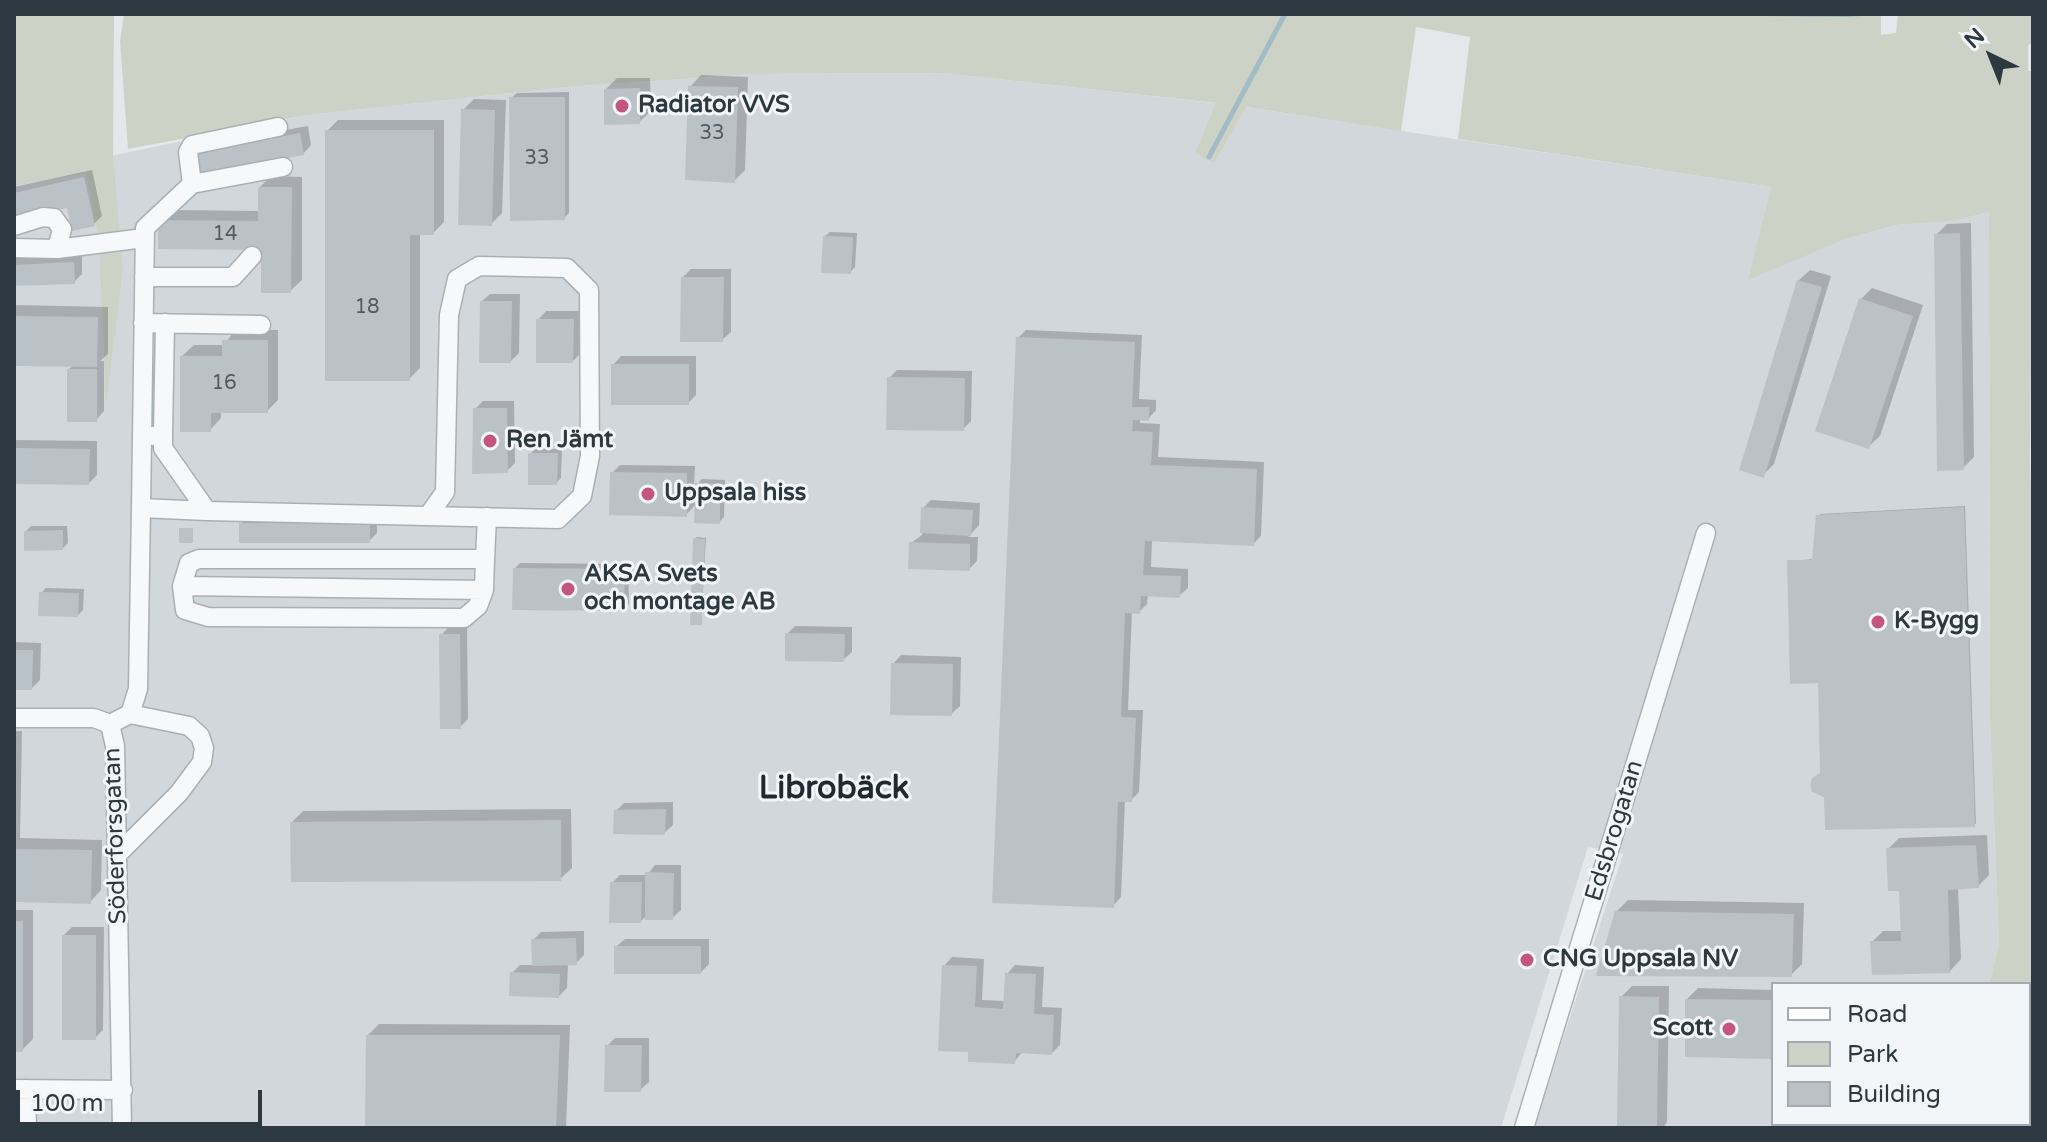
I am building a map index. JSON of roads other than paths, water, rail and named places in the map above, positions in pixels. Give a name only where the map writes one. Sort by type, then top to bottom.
[{"type":"street","points":[[192,184],[188,152],[192,145],[278,127]]},
{"type":"street","points":[[14,248],[144,246],[145,228],[192,184],[283,167]]},
{"type":"street","points":[[14,226],[43,217],[54,218],[62,229],[57,249]]},
{"type":"street","name":"Söderforsgatan","points":[[122,1128],[115,746],[110,724],[130,714],[138,689],[144,246]]},
{"type":"street","points":[[144,277],[233,277],[252,256]]},
{"type":"street","points":[[141,508],[207,511],[558,519],[582,496],[590,456],[589,290],[567,268],[479,266],[457,279],[449,315],[445,492],[428,516]]},
{"type":"street","points":[[143,323],[261,325]]},
{"type":"street","points":[[165,323],[163,448],[207,511]]},
{"type":"street","points":[[142,437],[163,435]]},
{"type":"street","points":[[485,559],[199,559],[189,563],[182,586],[185,610],[223,618],[464,618],[478,606],[484,590],[487,517]]},
{"type":"street","name":"Edsbrogatan","points":[[1524,1128],[1706,533]]},
{"type":"street","points":[[182,586],[484,590]]},
{"type":"street","points":[[117,855],[179,793],[202,762],[204,748],[200,736],[189,726],[130,714]]},
{"type":"street","points":[[14,718],[94,718],[110,724]]},
{"type":"street","points":[[27,1128],[20,1089],[123,1090]]},
{"type":"water","points":[[1580,14],[1887,14],[1847,17]]},
{"type":"waterway","points":[[1209,157],[1285,14]]},
{"type":"place","name":"Radiator VVS","points":[[622,106]]},
{"type":"place","name":"Ren Jämt","points":[[490,441]]},
{"type":"place","name":"Uppsala hiss","points":[[648,494]]},
{"type":"place","name":"AKSA Svets och montage AB","points":[[568,589]]},
{"type":"place","name":"K-Bygg","points":[[1878,622]]},
{"type":"place","name":"CNG Uppsala NV","points":[[1527,960]]},
{"type":"place","name":"Scott","points":[[1729,1029]]},
{"type":"district","name":"Librobäck","points":[[834,790]]}]
